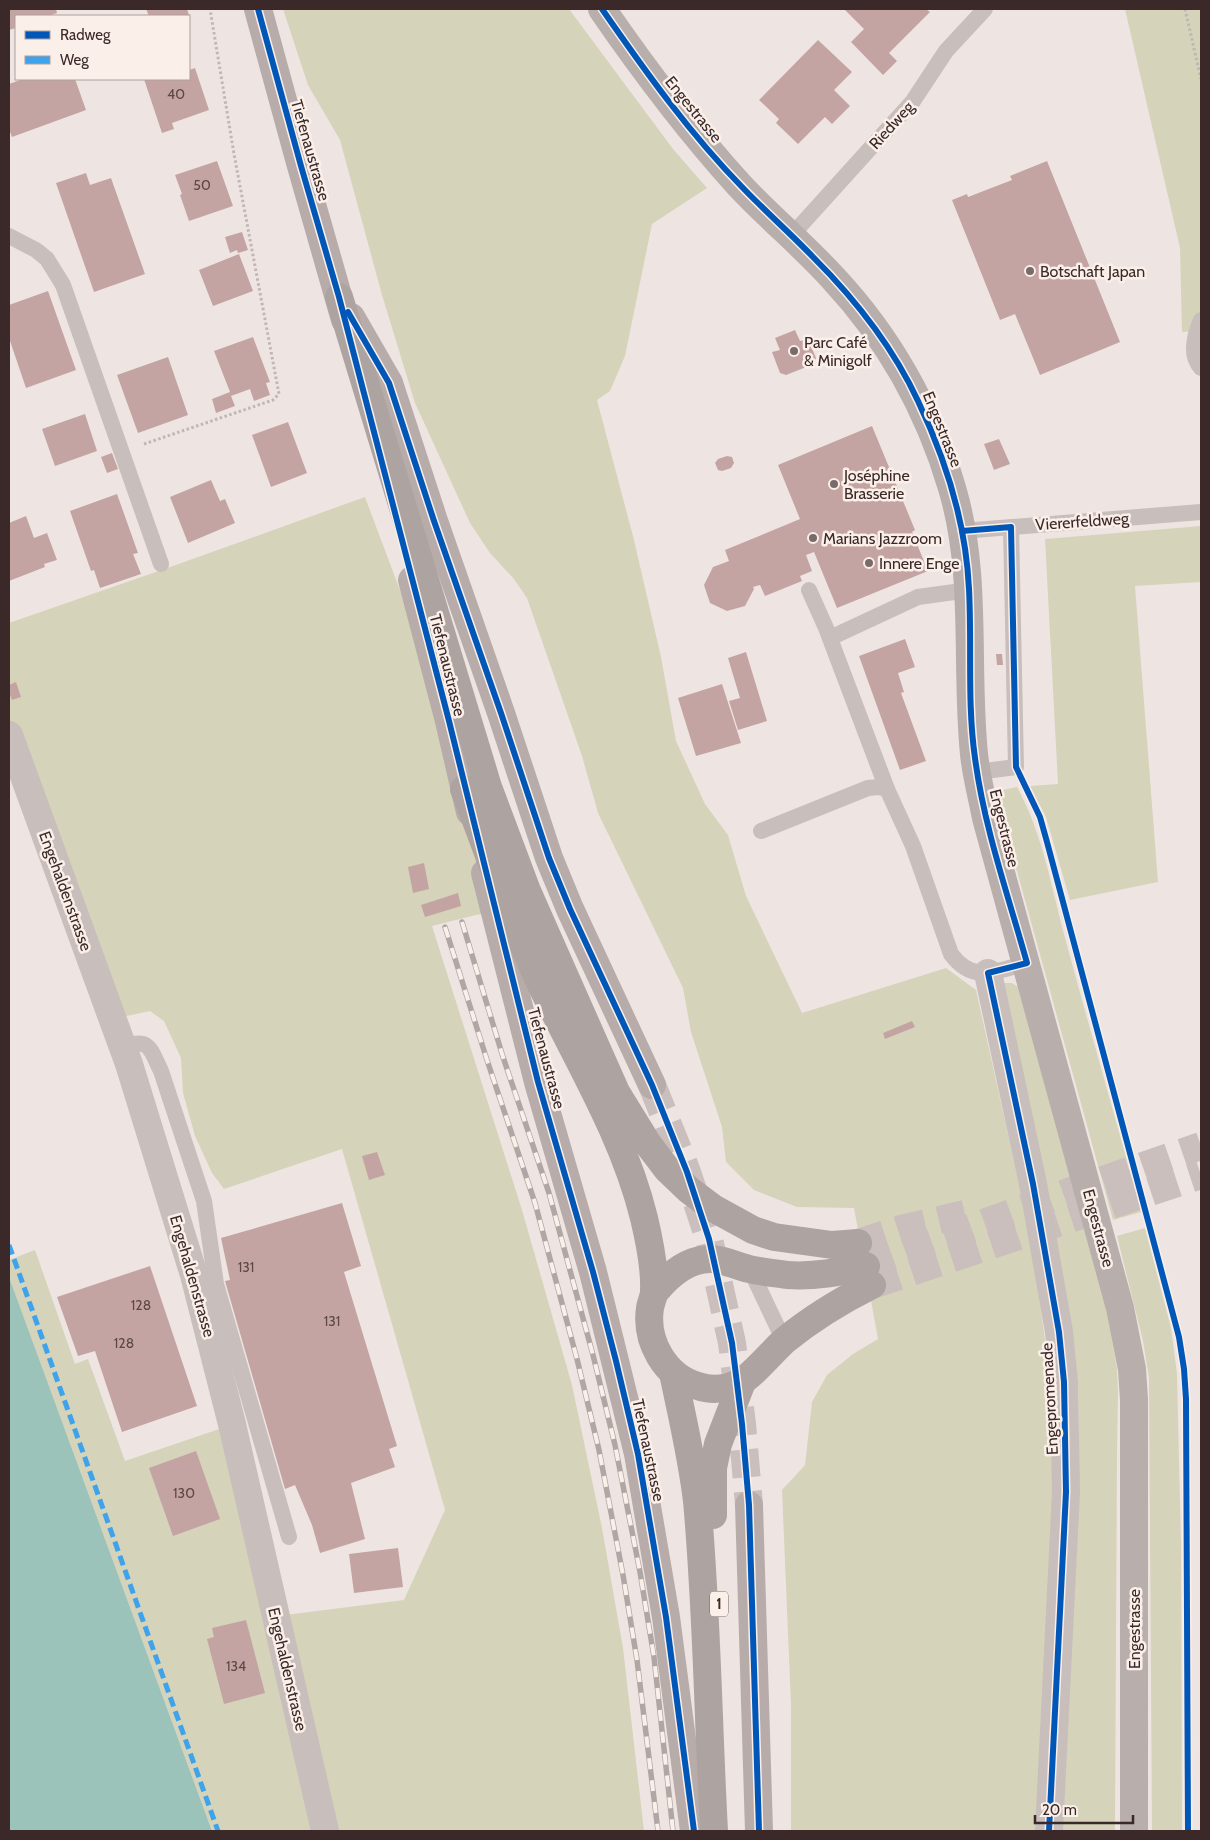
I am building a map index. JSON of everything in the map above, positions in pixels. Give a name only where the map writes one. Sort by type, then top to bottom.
[{"type":"highway","points":[[339,297],[488,787],[528,891],[616,1092],[648,1144],[667,1169],[689,1190],[713,1208],[753,1230],[774,1237],[832,1245],[866,1265]]},
{"type":"highway","points":[[464,788],[528,956],[617,1137],[644,1218],[654,1292],[650,1309],[651,1334],[659,1357],[673,1373],[697,1386],[719,1389],[742,1382],[784,1341],[811,1319],[840,1301],[866,1265]]},
{"type":"highway","points":[[654,1292],[679,1268],[696,1261],[712,1259],[750,1269],[788,1275],[837,1273],[866,1265]]},
{"type":"highway","points":[[673,1373],[692,1468],[696,1500],[706,1651],[714,1831]]},
{"type":"highway","name":"1","points":[[731,1831],[712,1498],[713,1468],[718,1444],[742,1382]]},
{"type":"main road","name":"Tiefenaustrasse","points":[[258,9],[339,297],[449,721],[538,1082],[593,1272],[638,1454],[666,1617],[694,1831]]},
{"type":"main road","name":"Tiefenaustrasse","points":[[339,297],[389,383],[549,858],[570,909],[652,1084]]},
{"type":"main road","name":"1","points":[[749,1506],[759,1831]]},
{"type":"street","name":"Engestrasse","points":[[602,9],[659,88],[716,159],[834,279],[864,314],[904,373],[932,432],[952,488],[962,531],[969,590],[973,731],[977,772],[986,818],[1120,1308],[1132,1369],[1134,1400],[1134,1831]]},
{"type":"street","name":"Engehaldenstrasse","points":[[9,736],[123,1047],[194,1274],[232,1424],[325,1831]]},
{"type":"street","name":"Engepromenade","points":[[988,973],[1034,1193],[1059,1332],[1064,1382],[1066,1492],[1049,1831]]},
{"type":"lane","name":"Riedweg","points":[[791,236],[913,101],[946,51],[985,9]]},
{"type":"lane","points":[[9,236],[36,250],[47,260],[63,285],[161,564]]},
{"type":"lane","points":[[1201,320],[1197,330],[1194,351],[1201,368]]},
{"type":"lane","name":"Viererfeldweg","points":[[962,531],[1201,512]]},
{"type":"lane","points":[[977,772],[1016,767],[1011,527]]},
{"type":"lane","points":[[809,590],[830,638],[887,789],[913,846],[950,954],[957,963],[973,973],[988,973],[1027,963]]},
{"type":"lane","points":[[830,638],[918,597],[969,590]]},
{"type":"lane","points":[[761,831],[868,788],[879,787],[887,789]]},
{"type":"lane","points":[[123,1047],[137,1042],[145,1044],[152,1051],[161,1071],[204,1201],[216,1284],[289,1537]]},
{"type":"lane","points":[[750,1269],[784,1341]]},
{"type":"path","points":[[139,446],[273,400],[279,394],[234,154],[210,9]]},
{"type":"path","points":[[1185,9],[1201,79]]},
{"type":"shaded area","points":[[283,9],[569,9],[673,149],[707,188],[652,224],[625,356],[610,391],[597,400],[634,540],[661,657],[676,741],[705,804],[728,835],[746,896],[802,1013],[946,968],[976,990],[1019,1184],[1036,1277],[1051,1381],[1052,1449],[1079,1451],[1078,1384],[1072,1331],[1004,983],[1012,983],[1018,987],[1107,1312],[1117,1368],[1115,1831],[791,1831],[791,1705],[782,1490],[805,1465],[812,1402],[827,1375],[853,1354],[878,1339],[854,1208],[797,1207],[754,1190],[726,1162],[722,1127],[691,1032],[683,988],[598,813],[582,756],[527,598],[514,579],[490,553],[470,523],[415,403],[382,295],[340,140],[308,85]]},
{"type":"shaded area","points":[[1125,9],[1201,9],[1201,331],[1182,332],[1180,248]]},
{"type":"shaded area","points":[[365,497],[449,721],[498,912],[476,915],[432,926],[522,1210],[572,1385],[602,1528],[623,1648],[644,1831],[325,1831],[277,1616],[404,1600],[445,1510],[342,1149],[224,1189],[212,1173],[195,1136],[183,1093],[181,1058],[164,1021],[150,1011],[122,1017],[9,729],[9,623]]},
{"type":"shaded area","points":[[1201,526],[1201,582],[1135,586],[1158,882],[1070,900],[1046,817],[1030,786],[1058,784],[1045,539]]},
{"type":"shaded area","points":[[1017,787],[1041,845],[1141,1212],[1113,1220],[1006,831],[998,791]]},
{"type":"shaded area","points":[[1145,1228],[1171,1328],[1177,1374],[1181,1545],[1182,1831],[1152,1831],[1149,1378],[1143,1341],[1117,1236]]},
{"type":"shaded area","points":[[35,1250],[75,1364],[88,1359],[125,1461],[231,1425],[324,1831],[212,1831],[9,1277],[9,1260]]},
{"type":"water","points":[[9,1277],[212,1831],[9,1831]]},
{"type":"building","points":[[9,9],[56,9],[57,13],[51,15],[15,15],[15,28],[9,30]]},
{"type":"building","points":[[146,9],[187,9],[189,15],[149,15]]},
{"type":"building","points":[[844,9],[926,9],[930,12],[889,53],[897,61],[883,75],[851,42],[864,29]]},
{"type":"building","points":[[818,40],[852,72],[834,90],[850,106],[832,124],[825,117],[798,144],[776,123],[779,119],[759,100]]},
{"type":"building","points":[[195,68],[209,110],[172,123],[174,129],[162,133],[144,80],[190,80],[190,70]]},
{"type":"building","points":[[20,80],[75,80],[86,110],[12,137],[9,129],[9,84]]},
{"type":"building","points":[[217,161],[233,206],[189,221],[175,175]]},
{"type":"building","points":[[1047,161],[1120,342],[1040,375],[1015,314],[1000,320],[952,200],[967,194],[968,197],[1012,180],[1010,176]]},
{"type":"building","points":[[86,173],[90,185],[111,178],[145,274],[94,292],[56,183]]},
{"type":"building","points":[[242,232],[248,250],[238,253],[237,250],[230,253],[225,237]]},
{"type":"building","points":[[239,254],[253,291],[213,306],[199,270]]},
{"type":"building","points":[[48,291],[76,370],[26,388],[9,338],[9,305]]},
{"type":"building","points":[[795,330],[800,341],[808,339],[816,358],[814,364],[786,375],[780,373],[772,352],[780,350],[775,338]]},
{"type":"building","points":[[253,337],[270,382],[266,383],[270,395],[254,401],[250,389],[231,396],[235,406],[216,413],[212,399],[230,392],[214,351]]},
{"type":"building","points":[[168,357],[188,415],[138,433],[117,375]]},
{"type":"building","points":[[85,414],[97,451],[55,466],[42,429]]},
{"type":"building","points":[[288,422],[307,473],[271,487],[252,435]]},
{"type":"building","points":[[872,426],[915,530],[912,532],[928,571],[837,608],[814,552],[806,555],[812,571],[800,576],[802,581],[765,596],[760,585],[753,587],[754,589],[745,606],[727,611],[710,603],[704,585],[713,567],[729,561],[725,550],[800,519],[778,465]]},
{"type":"building","points":[[999,439],[1010,464],[994,470],[984,444]]},
{"type":"building","points":[[112,453],[118,469],[107,473],[101,457]]},
{"type":"building","points":[[727,456],[732,457],[734,463],[731,468],[722,471],[718,470],[715,463],[718,459]]},
{"type":"building","points":[[211,480],[220,501],[225,499],[235,523],[188,543],[170,497]]},
{"type":"building","points":[[117,494],[138,553],[133,554],[141,574],[100,588],[94,570],[91,571],[70,511]]},
{"type":"building","points":[[26,516],[34,538],[47,533],[57,560],[44,564],[45,567],[9,581],[9,523]]},
{"type":"building","points":[[905,639],[915,667],[898,673],[904,692],[901,693],[926,761],[900,770],[859,656]]},
{"type":"building","points":[[746,652],[767,721],[738,730],[729,701],[740,698],[728,658]]},
{"type":"building","points":[[996,654],[1002,654],[1003,665],[997,665]]},
{"type":"building","points":[[16,682],[21,697],[12,700],[9,685]]},
{"type":"building","points":[[722,684],[741,743],[696,756],[678,698]]},
{"type":"building","points":[[424,863],[429,889],[413,893],[408,867]]},
{"type":"building","points":[[458,893],[461,906],[425,917],[421,905]]},
{"type":"building","points":[[912,1021],[915,1027],[885,1039],[883,1033]]},
{"type":"building","points":[[377,1152],[385,1175],[369,1180],[362,1156]]},
{"type":"building","points":[[342,1203],[361,1266],[344,1272],[397,1446],[389,1449],[395,1467],[351,1483],[365,1539],[320,1553],[312,1525],[295,1485],[285,1489],[225,1281],[230,1280],[221,1238]]},
{"type":"building","points":[[150,1266],[197,1406],[122,1432],[95,1351],[78,1356],[57,1297]]},
{"type":"building","points":[[196,1451],[220,1519],[173,1536],[149,1468]]},
{"type":"building","points":[[398,1548],[403,1587],[354,1593],[349,1554]]},
{"type":"building","points":[[246,1620],[265,1693],[224,1704],[207,1639],[214,1637],[212,1628]]},
{"type":"tunnel","points":[[652,1085],[687,1172],[709,1239],[732,1343],[749,1505]]},
{"type":"tunnel","points":[[866,1266],[1201,1146]]},
{"type":"tunnel","points":[[872,1285],[1201,1175]]},
{"type":"tunnel","points":[[858,1243],[901,1229],[965,1214]]},
{"type":"railway","points":[[462,922],[503,1057],[549,1193],[593,1355],[615,1445],[640,1572],[654,1657],[673,1831]]},
{"type":"railway","points":[[445,927],[535,1203],[577,1359],[599,1450],[637,1660],[658,1831]]},
{"type":"marked path","points":[[9,1245],[218,1831]]},
{"type":"cycle path","points":[[258,9],[339,297],[449,721],[538,1082],[593,1272],[616,1361],[638,1454],[666,1617],[694,1831]]},
{"type":"cycle path","points":[[602,9],[686,124],[743,188],[829,273],[872,324],[908,381],[928,423],[946,469],[959,517],[964,540],[969,589],[970,695],[975,758],[990,835],[1027,963],[988,973],[1033,1184],[1059,1332],[1064,1382],[1066,1492],[1049,1831]]},
{"type":"cycle path","points":[[348,312],[389,383],[549,858],[570,909],[652,1085],[687,1172],[709,1239],[732,1343],[749,1505],[759,1831]]},
{"type":"cycle path","points":[[962,531],[1011,527],[1016,767],[1040,817],[1179,1337],[1186,1399],[1188,1831]]},
{"type":"place","name":"Botschaft Japan","points":[[1030,271]]},
{"type":"place","name":"Parc Café & Minigolf","points":[[794,351]]},
{"type":"place","name":"Joséphine Brasserie","points":[[834,484]]},
{"type":"place","name":"Marians Jazzroom","points":[[813,538]]},
{"type":"place","name":"Innere Enge","points":[[869,563]]}]
